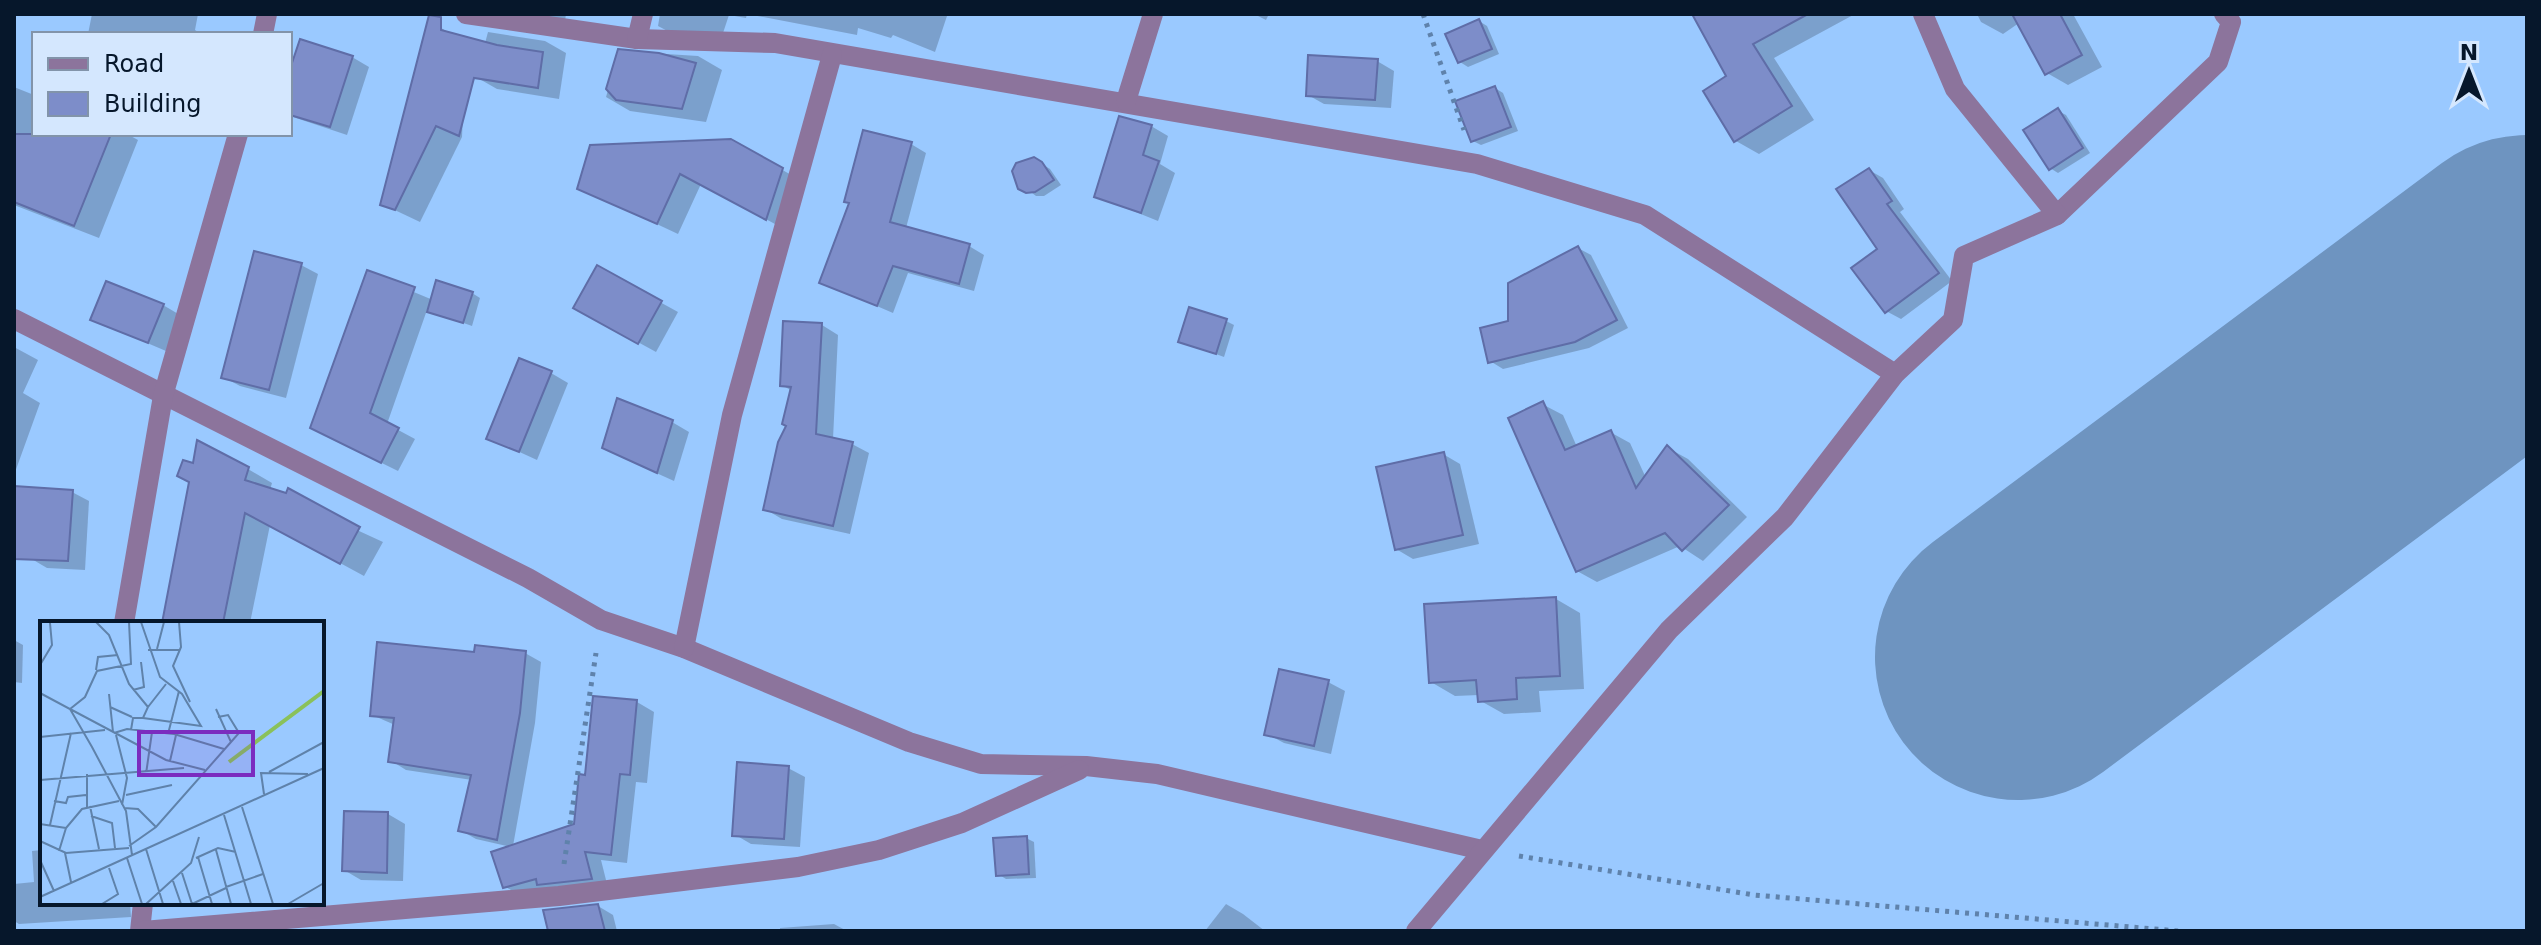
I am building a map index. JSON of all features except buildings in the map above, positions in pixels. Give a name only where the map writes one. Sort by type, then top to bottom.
[{"type":"street","points":[[466,14],[637,39],[775,43],[832,55],[1126,101],[1477,164],[1645,215],[1895,374]]},
{"type":"street","points":[[637,39],[643,14]]},
{"type":"street","points":[[1126,101],[1153,14]]},
{"type":"street","points":[[1923,14],[1955,89],[2057,215]]},
{"type":"street","points":[[1416,931],[1669,630],[1785,517],[1895,374],[1953,320],[1964,256],[2057,215],[2218,62],[2231,22],[2224,14]]},
{"type":"street","points":[[684,648],[732,415],[832,55]]},
{"type":"street","points":[[124,621],[163,396],[237,136]]},
{"type":"street","points":[[14,319],[528,578],[601,620],[684,648],[895,736],[981,764],[1086,766],[1157,774],[1482,850]]},
{"type":"street","points":[[143,905],[142,931],[703,881],[879,850],[962,823],[1086,766]]},
{"type":"path","points":[[1423,14],[1477,164]]},
{"type":"path","points":[[559,896],[601,620]]},
{"type":"path","points":[[1482,850],[1754,895],[2178,931]]},
{"type":"runway","points":[[2018,657],[2527,278]]}]
